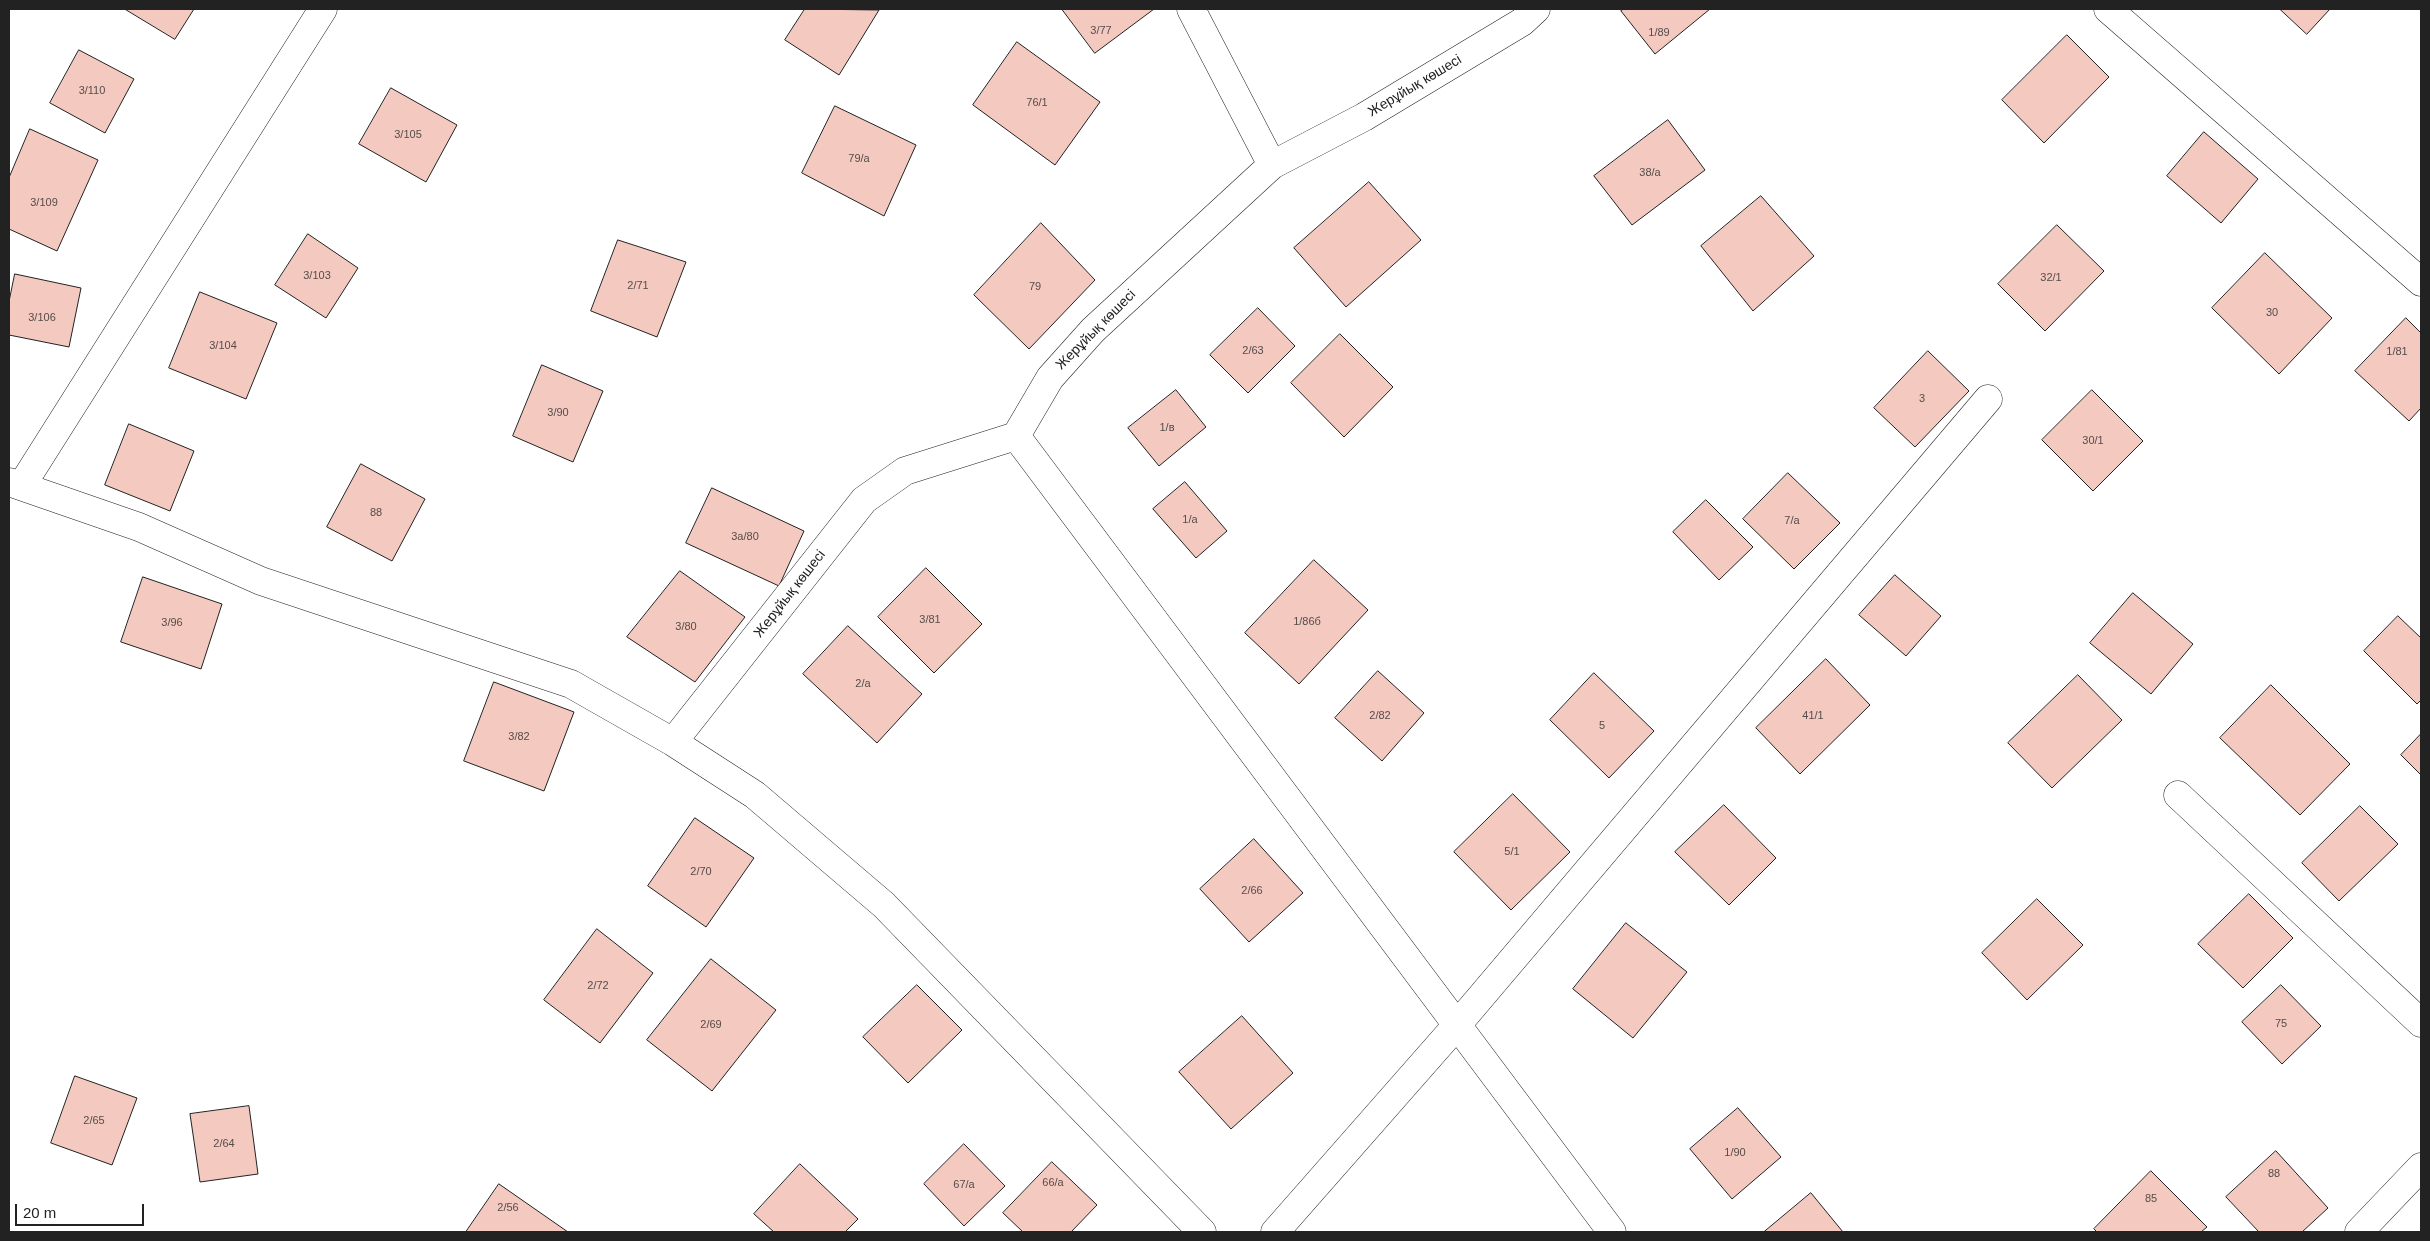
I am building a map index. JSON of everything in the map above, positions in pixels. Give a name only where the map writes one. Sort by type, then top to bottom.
[{"type":"street","points":[[322,9],[15,483],[139,527],[262,581],[571,684],[673,742],[755,795],[884,904],[1202,1232]]},
{"type":"street","points":[[1191,9],[1272,165]]},
{"type":"street","name":"Жерұйық көшесі","points":[[673,742],[864,500],[905,471],[1016,436],[1050,378],[1093,330],[1272,165],[1364,117],[1522,22],[1536,9]]},
{"type":"street","points":[[2108,9],[2421,282]]},
{"type":"street","points":[[1275,1232],[1457,1025],[1988,399]]},
{"type":"street","points":[[1016,436],[1612,1232]]},
{"type":"street","points":[[2178,795],[2421,1023]]},
{"type":"street","points":[[2359,1232],[2421,1168]]},
{"type":"building","points":[[125,9],[194,9],[175,39]]},
{"type":"building","points":[[805,9],[879,10],[839,75],[785,40]]},
{"type":"building","points":[[1062,9],[1154,9],[1095,53]]},
{"type":"building","points":[[1624,9],[1710,9],[1655,54],[1621,11]]},
{"type":"building","points":[[2280,9],[2330,9],[2307,34]]},
{"type":"building","points":[[2067,35],[2109,77],[2044,143],[2002,100]]},
{"type":"building","points":[[1017,42],[1100,102],[1055,165],[973,105]]},
{"type":"building","points":[[79,50],[134,79],[105,133],[50,103]]},
{"type":"building","points":[[391,88],[457,125],[426,182],[359,144]]},
{"type":"building","points":[[835,106],[916,145],[884,216],[802,173]]},
{"type":"building","points":[[1668,120],[1705,170],[1632,225],[1594,176]]},
{"type":"building","points":[[30,129],[98,160],[57,251],[9,229],[9,178]]},
{"type":"building","points":[[2204,132],[2258,179],[2221,223],[2167,176]]},
{"type":"building","points":[[1369,182],[1421,240],[1346,307],[1294,248]]},
{"type":"building","points":[[1761,196],[1814,256],[1753,311],[1701,246]]},
{"type":"building","points":[[1041,223],[1095,280],[1029,349],[974,295]]},
{"type":"building","points":[[2057,225],[2104,271],[2045,331],[1998,284]]},
{"type":"building","points":[[308,234],[358,268],[326,318],[275,285]]},
{"type":"building","points":[[618,240],[686,262],[657,337],[591,311]]},
{"type":"building","points":[[2265,253],[2332,318],[2279,374],[2212,308]]},
{"type":"building","points":[[15,274],[81,288],[69,347],[9,335],[9,302]]},
{"type":"building","points":[[200,292],[277,323],[246,399],[169,368]]},
{"type":"building","points":[[1258,308],[1295,346],[1248,393],[1210,355]]},
{"type":"building","points":[[2406,318],[2421,333],[2421,408],[2409,421],[2355,371]]},
{"type":"building","points":[[1340,334],[1393,387],[1344,437],[1291,383]]},
{"type":"building","points":[[1928,351],[1969,391],[1915,447],[1874,408]]},
{"type":"building","points":[[542,365],[603,391],[573,462],[513,436]]},
{"type":"building","points":[[1176,390],[1206,427],[1159,466],[1128,428]]},
{"type":"building","points":[[2092,390],[2143,441],[2093,491],[2042,440]]},
{"type":"building","points":[[129,424],[194,451],[170,511],[105,485]]},
{"type":"building","points":[[361,464],[425,499],[392,561],[327,527]]},
{"type":"building","points":[[1788,473],[1840,523],[1794,569],[1743,519]]},
{"type":"building","points":[[1185,482],[1227,531],[1196,558],[1153,509]]},
{"type":"building","points":[[712,488],[804,531],[779,586],[686,543]]},
{"type":"building","points":[[1706,500],[1753,547],[1719,580],[1673,532]]},
{"type":"building","points":[[1314,560],[1368,610],[1299,684],[1245,633]]},
{"type":"building","points":[[926,568],[982,624],[934,673],[878,617]]},
{"type":"building","points":[[680,571],[745,617],[695,682],[627,637]]},
{"type":"building","points":[[1895,575],[1941,616],[1906,656],[1859,615]]},
{"type":"building","points":[[143,577],[222,604],[201,669],[121,642]]},
{"type":"building","points":[[2133,593],[2193,644],[2151,694],[2090,643]]},
{"type":"building","points":[[2398,616],[2421,638],[2421,700],[2417,704],[2364,651]]},
{"type":"building","points":[[848,626],[922,694],[877,743],[803,674]]},
{"type":"building","points":[[1826,659],[1870,705],[1800,774],[1756,728]]},
{"type":"building","points":[[1378,671],[1424,713],[1382,761],[1335,718]]},
{"type":"building","points":[[1594,673],[1654,731],[1609,778],[1550,720]]},
{"type":"building","points":[[2078,675],[2122,720],[2052,788],[2008,743]]},
{"type":"building","points":[[494,682],[574,712],[544,791],[464,761]]},
{"type":"building","points":[[2271,685],[2350,764],[2300,815],[2220,738]]},
{"type":"building","points":[[2421,734],[2421,775],[2401,755]]},
{"type":"building","points":[[1513,794],[1570,852],[1511,910],[1454,852]]},
{"type":"building","points":[[1724,805],[1776,858],[1729,905],[1675,852]]},
{"type":"building","points":[[2360,806],[2398,844],[2339,901],[2302,863]]},
{"type":"building","points":[[695,818],[754,858],[706,927],[648,886]]},
{"type":"building","points":[[1254,839],[1303,893],[1249,942],[1200,889]]},
{"type":"building","points":[[2249,894],[2293,938],[2243,988],[2198,944]]},
{"type":"building","points":[[2037,899],[2083,945],[2027,1000],[1982,953]]},
{"type":"building","points":[[1626,923],[1687,972],[1633,1038],[1573,989]]},
{"type":"building","points":[[597,929],[653,973],[600,1043],[544,1000]]},
{"type":"building","points":[[711,959],[776,1010],[712,1091],[647,1040]]},
{"type":"building","points":[[917,985],[962,1030],[908,1083],[863,1037]]},
{"type":"building","points":[[2281,985],[2321,1026],[2282,1064],[2242,1022]]},
{"type":"building","points":[[1242,1016],[1293,1073],[1231,1129],[1179,1072]]},
{"type":"building","points":[[75,1076],[137,1098],[112,1165],[51,1143]]},
{"type":"building","points":[[249,1106],[258,1174],[200,1182],[190,1114]]},
{"type":"building","points":[[1738,1108],[1781,1157],[1732,1199],[1690,1149]]},
{"type":"building","points":[[964,1144],[1005,1186],[964,1226],[924,1184]]},
{"type":"building","points":[[2276,1151],[2328,1208],[2302,1232],[2259,1232],[2226,1197]]},
{"type":"building","points":[[1052,1162],[1097,1205],[1071,1232],[1023,1232],[1003,1213]]},
{"type":"building","points":[[800,1164],[858,1219],[845,1232],[774,1232],[754,1214]]},
{"type":"building","points":[[2151,1171],[2207,1227],[2201,1232],[2097,1232],[2094,1229]]},
{"type":"building","points":[[499,1184],[568,1232],[466,1232]]},
{"type":"building","points":[[1811,1193],[1843,1232],[1764,1232]]}]
